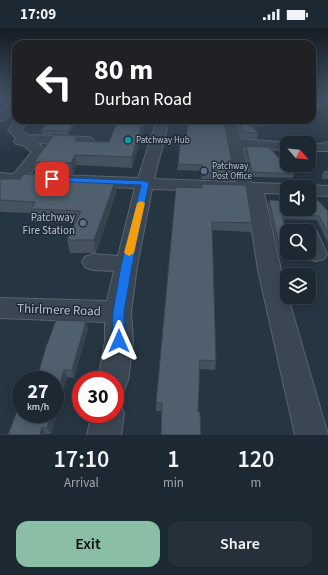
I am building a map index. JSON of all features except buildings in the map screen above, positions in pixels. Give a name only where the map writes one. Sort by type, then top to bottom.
[{"type":"street","points":[[19,124],[14,130],[40,152],[19,178]]},
{"type":"street","points":[[231,124],[234,143],[249,187],[312,435]]},
{"type":"street","points":[[114,371],[119,341],[118,312],[127,264],[158,125]]},
{"type":"street","points":[[11,146],[24,139],[87,141]]},
{"type":"street","points":[[234,143],[280,146]]},
{"type":"street","points":[[0,178],[280,189]]},
{"type":"street","points":[[316,190],[328,191]]},
{"type":"street","points":[[316,239],[328,235]]},
{"type":"street","points":[[93,262],[127,264]]},
{"type":"street","name":"Thirlmere Road","points":[[0,308],[118,312]]},
{"type":"street","points":[[104,435],[106,423]]},
{"type":"slow traffic","points":[[129,253],[141,203]]},
{"type":"place","name":"Patchway Hub","points":[[128,140]]},
{"type":"place","name":"Patchway Post Office","points":[[204,171]]},
{"type":"place","name":"Patchway Fire Station","points":[[83,223]]},
{"type":"route","points":[[52,179],[145,183],[126,266],[118,312],[119,341]]}]
